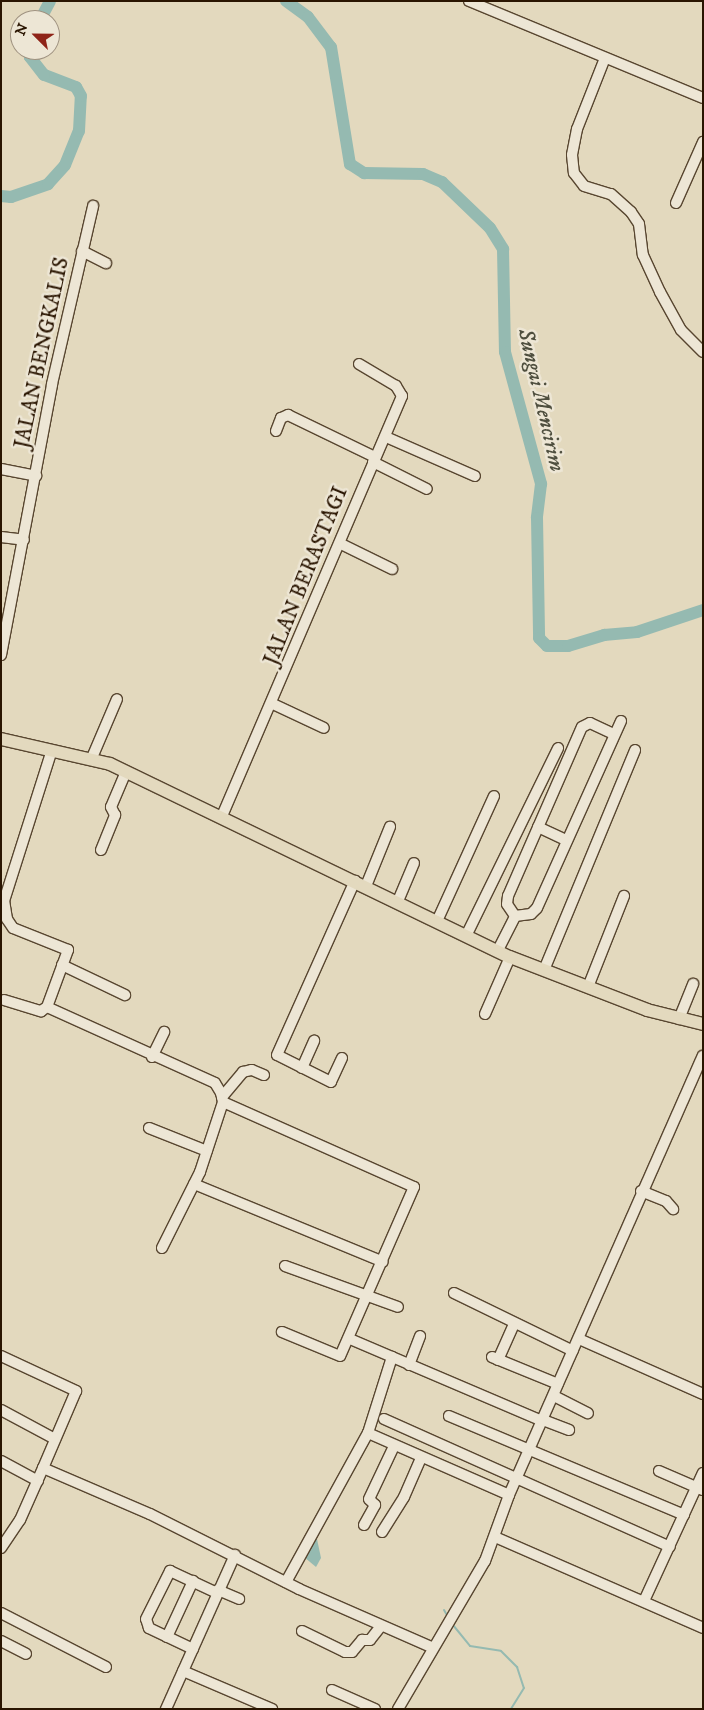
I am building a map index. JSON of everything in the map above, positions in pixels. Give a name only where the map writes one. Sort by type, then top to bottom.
[{"type":"main road","points":[[1,739],[91,760],[126,772],[222,816],[360,884],[438,919],[510,957],[679,1019],[703,1024]]},
{"type":"street","points":[[469,1],[703,98]]},
{"type":"street","points":[[605,58],[577,129],[572,155],[574,173],[584,186],[611,194],[631,212],[639,224],[643,255],[660,292],[681,330],[703,352]]},
{"type":"street","points":[[676,203],[703,142]]},
{"type":"street","name":"JALAN BENGKALIS","points":[[1,655],[92,206]]},
{"type":"street","points":[[82,251],[106,262]]},
{"type":"street","name":"JALAN BERASTAGI","points":[[222,816],[273,704],[341,544],[374,459],[386,437],[401,393],[359,364]]},
{"type":"street","points":[[276,431],[281,418],[288,415],[374,459],[427,489]]},
{"type":"street","points":[[386,437],[475,476]]},
{"type":"street","points":[[1,469],[36,476]]},
{"type":"street","points":[[1,537],[24,540]]},
{"type":"street","points":[[341,544],[392,569]]},
{"type":"street","points":[[91,760],[117,699]]},
{"type":"street","points":[[273,704],[324,728]]},
{"type":"street","points":[[515,916],[531,914],[537,908],[621,721]]},
{"type":"street","points":[[515,916],[507,904],[508,896],[584,724],[614,734]]},
{"type":"street","points":[[467,934],[558,748]]},
{"type":"street","points":[[4,1000],[41,1011],[47,1007],[68,950],[17,930],[6,916],[7,888],[52,750]]},
{"type":"street","points":[[544,970],[636,750]]},
{"type":"street","points":[[102,850],[115,815],[111,807],[126,772]]},
{"type":"street","points":[[438,919],[494,796]]},
{"type":"street","points":[[342,1058],[331,1082],[276,1055],[390,827]]},
{"type":"street","points":[[538,827],[566,840]]},
{"type":"street","points":[[398,900],[414,863]]},
{"type":"street","points":[[588,986],[624,896]]},
{"type":"street","points":[[498,950],[515,916]]},
{"type":"street","points":[[485,1014],[510,957]]},
{"type":"street","points":[[62,965],[125,995]]},
{"type":"street","points":[[679,1019],[693,984]]},
{"type":"street","points":[[47,1007],[152,1057],[215,1083],[222,1099],[412,1184],[414,1191],[366,1298],[350,1339],[337,1358],[282,1332]]},
{"type":"street","points":[[152,1057],[164,1032]]},
{"type":"street","points":[[302,1068],[314,1041]]},
{"type":"street","points":[[398,1709],[431,1647],[447,1620],[456,1611],[495,1537],[509,1495],[579,1339],[641,1190],[703,1056]]},
{"type":"street","points":[[162,1248],[194,1184],[207,1151],[222,1099],[247,1070],[264,1075]]},
{"type":"street","points":[[149,1128],[207,1151]]},
{"type":"street","points":[[194,1184],[383,1262]]},
{"type":"street","points":[[641,1190],[666,1201],[673,1209]]},
{"type":"street","points":[[285,1266],[366,1298],[398,1307]]},
{"type":"street","points":[[454,1293],[513,1318],[514,1324],[495,1358],[558,1384]]},
{"type":"street","points":[[514,1324],[573,1351]]},
{"type":"street","points":[[409,1365],[420,1336]]},
{"type":"street","points":[[350,1339],[569,1430]]},
{"type":"street","points":[[579,1339],[703,1394]]},
{"type":"street","points":[[1,1356],[76,1392],[9,1541],[1,1548]]},
{"type":"street","points":[[286,1582],[368,1433],[392,1357]]},
{"type":"street","points":[[554,1396],[588,1413]]},
{"type":"street","points":[[1,1410],[55,1439]]},
{"type":"street","points":[[449,1416],[684,1515]]},
{"type":"street","points":[[384,1419],[516,1480],[670,1547]]},
{"type":"street","points":[[368,1433],[421,1458],[509,1495]]},
{"type":"street","points":[[364,1525],[379,1508],[369,1498],[394,1446]]},
{"type":"street","points":[[382,1532],[404,1497],[421,1458]]},
{"type":"street","points":[[1,1461],[38,1480]]},
{"type":"street","points":[[43,1468],[235,1555],[286,1582],[381,1626],[431,1647]]},
{"type":"street","points":[[659,1471],[699,1489]]},
{"type":"street","points":[[644,1601],[684,1515],[699,1489],[703,1473]]},
{"type":"street","points":[[495,1537],[703,1628]]},
{"type":"street","points":[[166,1709],[235,1555]]},
{"type":"street","points":[[194,1649],[149,1628],[146,1620],[170,1571],[239,1600]]},
{"type":"street","points":[[167,1637],[193,1581]]},
{"type":"street","points":[[1,1613],[106,1667]]},
{"type":"street","points":[[302,1631],[345,1652],[352,1652],[362,1640],[370,1640],[381,1626]]},
{"type":"street","points":[[1,1641],[26,1654]]},
{"type":"street","points":[[183,1671],[272,1709]]},
{"type":"street","points":[[332,1690],[375,1709]]},
{"type":"water","points":[[317,1539],[321,1558],[316,1567],[304,1557],[311,1540]]},
{"type":"waterway","name":"Sungai Mencirim","points":[[45,10],[50,1]]},
{"type":"waterway","name":"Sungai Mencirim","points":[[286,1],[308,17],[331,47],[350,164],[364,173],[423,174],[442,182],[490,228],[503,249],[505,352],[541,484],[537,518],[539,638],[547,646],[568,646],[604,635],[637,632],[703,610]]},
{"type":"waterway","name":"Sungai Mencirim","points":[[1,196],[11,197],[48,184],[65,165],[79,131],[81,96],[76,87],[44,75],[32,60]]},
{"type":"waterway","points":[[444,1610],[448,1617]]},
{"type":"waterway","points":[[453,1625],[470,1646],[501,1651],[517,1667],[524,1688],[511,1709]]}]
